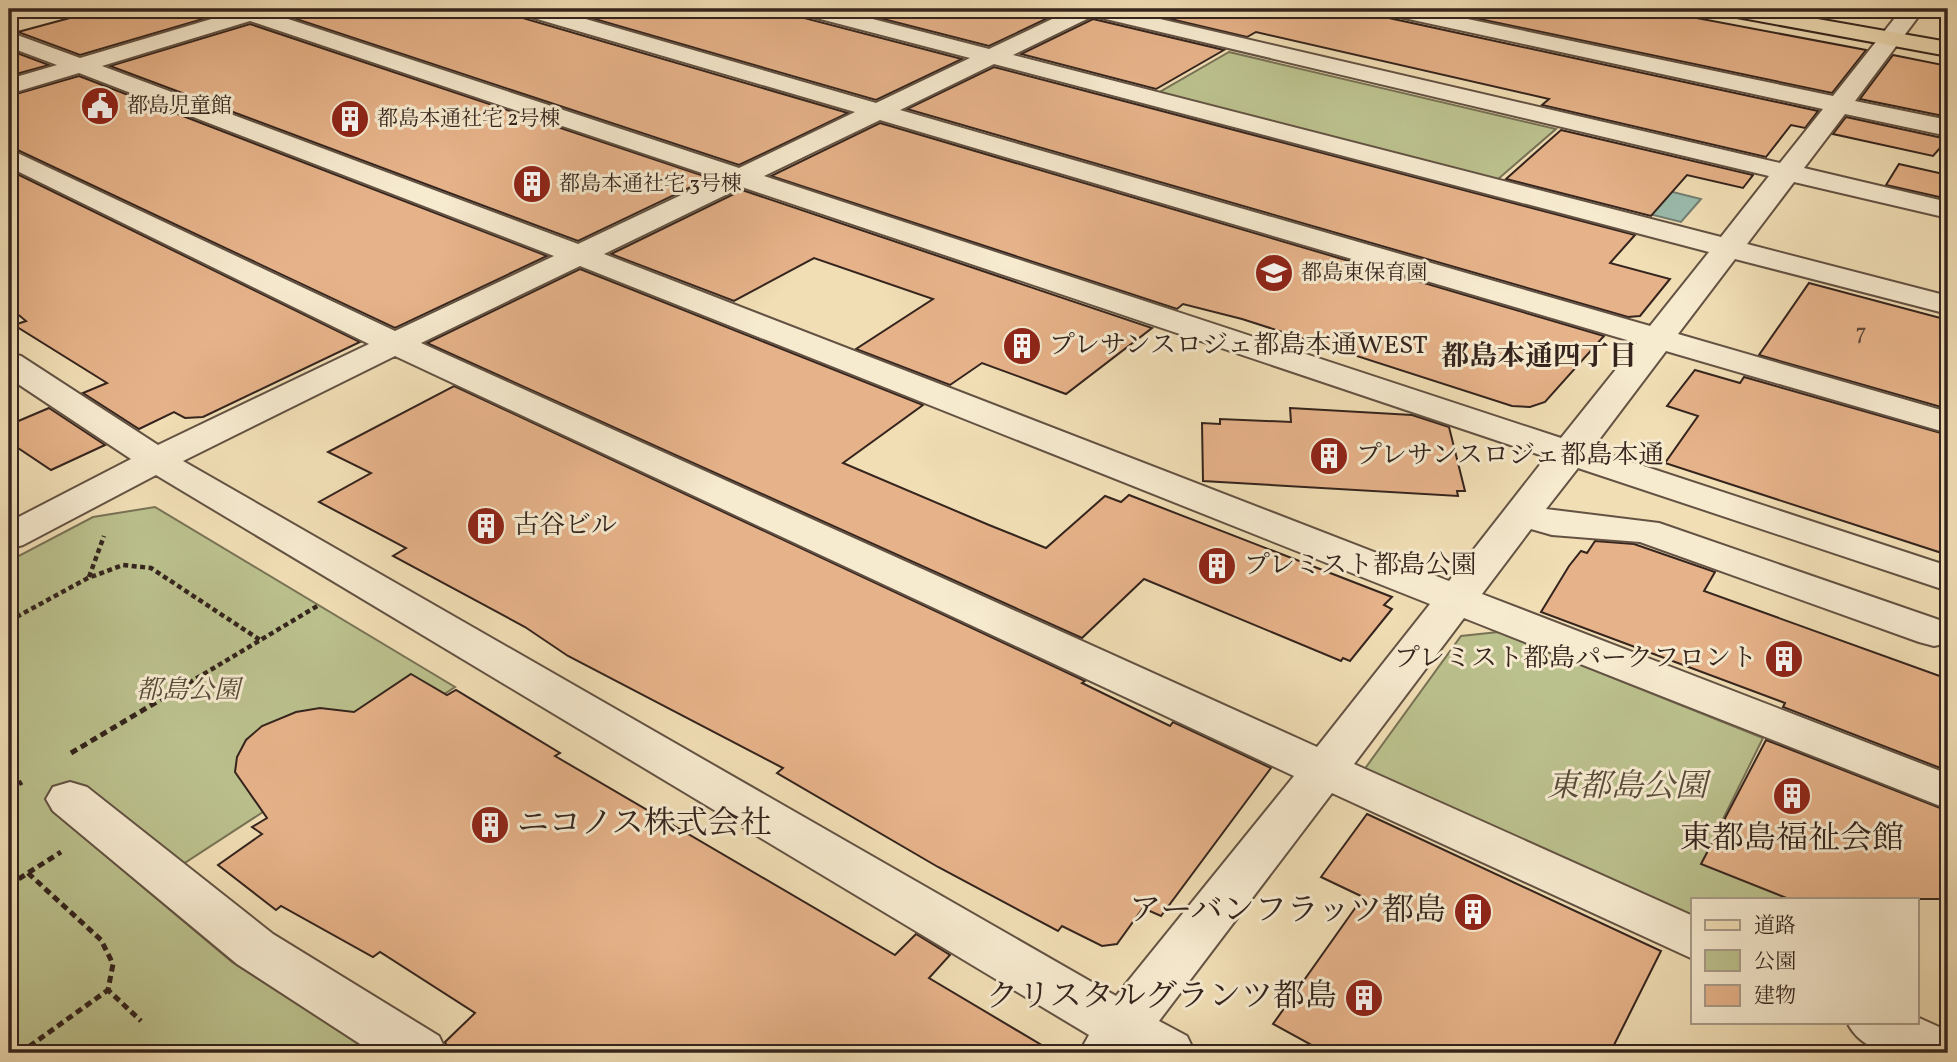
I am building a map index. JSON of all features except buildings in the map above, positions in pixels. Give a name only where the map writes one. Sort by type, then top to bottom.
[{"type":"main road","points":[[1726,9],[1893,34],[1948,37]]},
{"type":"main road","points":[[1787,9],[1948,49]]},
{"type":"street","points":[[528,9],[1948,423]]},
{"type":"street","points":[[809,9],[1948,305]]},
{"type":"street","points":[[9,537],[156,461],[395,344],[1090,9],[1948,210]]},
{"type":"street","points":[[1390,9],[1948,128]]},
{"type":"street","points":[[9,363],[156,461],[1132,1045],[1157,980],[1325,769],[1913,9]]},
{"type":"street","points":[[9,87],[258,11],[740,177],[1948,579]]},
{"type":"street","points":[[9,39],[76,67],[579,255],[1948,792]]},
{"type":"street","points":[[9,157],[395,344],[1691,938]]},
{"type":"street","points":[[1846,186],[1948,234]]},
{"type":"street","points":[[1669,539],[1698,495]]},
{"type":"street","points":[[1521,513],[1552,524],[1645,531],[1934,633]]},
{"type":"street","points":[[65,791],[255,948],[419,1053]]},
{"type":"street","points":[[1878,1024],[1942,1053]]},
{"type":"path","points":[[88,578],[107,528]]},
{"type":"path","points":[[9,621],[88,578],[123,565],[151,568],[260,640]]},
{"type":"path","points":[[9,885],[28,873],[65,791],[260,640],[326,601]]},
{"type":"path","points":[[9,790],[65,791]]},
{"type":"path","points":[[20,1053],[108,990],[113,964],[107,948],[96,935],[28,873]]},
{"type":"path","points":[[108,990],[141,1021]]},
{"type":"green space","points":[[1229,52],[1556,129],[1497,180],[1158,93]]},
{"type":"green space","name":"都島公園","points":[[155,507],[455,687],[180,866],[85,790],[51,810],[232,962],[377,1053],[9,1053],[9,561],[93,517]]},
{"type":"green space","name":"東都島公園","points":[[1498,632],[1763,738],[1723,819],[1779,843],[1822,879],[1814,898],[1691,898],[1691,924],[1361,774],[1461,636]]},
{"type":"shaded area","points":[[1557,163],[1701,199],[1681,222],[1533,185]]},
{"type":"place","name":"都島児童館","points":[[100,106]]},
{"type":"place","name":"都島本通社宅 2号棟","points":[[350,119]]},
{"type":"place","name":"都島本通社宅 3号棟","points":[[532,184]]},
{"type":"place","name":"都島東保育園","points":[[1274,273]]},
{"type":"place","name":"プレサンスロジェ都島本通WEST","points":[[1022,346]]},
{"type":"place","name":"プレサンスロジェ都島本通","points":[[1329,456]]},
{"type":"place","name":"古谷ビル","points":[[486,526]]},
{"type":"place","name":"プレミスト都島公園","points":[[1217,566]]},
{"type":"place","name":"プレミスト都島パークフロント","points":[[1784,659]]},
{"type":"place","name":"東都島福祉会館","points":[[1792,796]]},
{"type":"place","name":"ニコノス株式会社","points":[[490,825]]},
{"type":"place","name":"アーバンフラッツ都島","points":[[1473,912]]},
{"type":"place","name":"クリスタルグランツ都島","points":[[1364,998]]},
{"type":"district","name":"都島本通四丁目","points":[[1539,357]]}]
